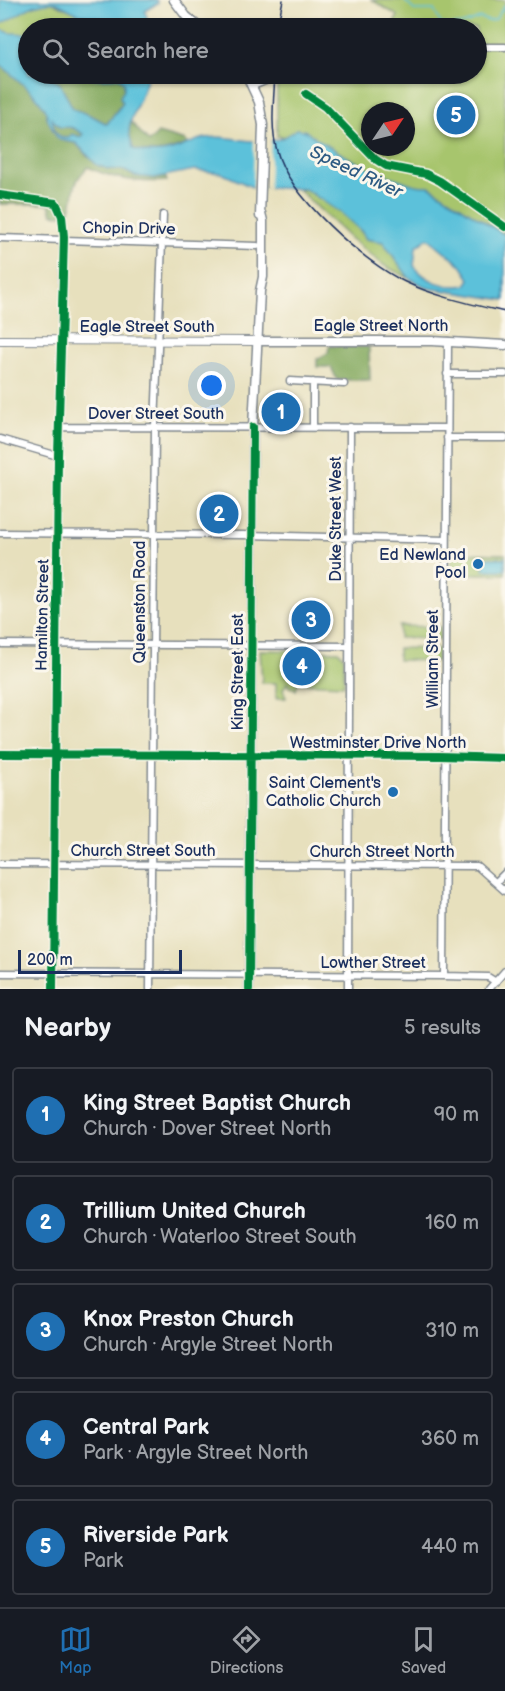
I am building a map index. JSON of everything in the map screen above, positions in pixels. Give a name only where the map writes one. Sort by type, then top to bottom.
[{"type":"main road","points":[[174,0],[188,18]]},
{"type":"main road","name":"King Street East","points":[[249,989],[253,427],[262,277],[263,221],[261,213],[264,136],[262,113],[253,86]]},
{"type":"main road","name":"King Street East","points":[[260,291],[257,275],[257,246],[258,221],[261,213]]},
{"type":"main road","name":"Eagle Street North","points":[[257,340],[447,341],[505,345]]},
{"type":"street","points":[[487,47],[505,47]]},
{"type":"street","points":[[253,86],[258,84]]},
{"type":"street","points":[[306,94],[325,107],[375,159],[386,166],[426,174],[440,181],[505,227]]},
{"type":"street","name":"Queenston Road","points":[[150,989],[155,427],[163,215]]},
{"type":"street","name":"Chopin Drive","points":[[0,238],[257,246]]},
{"type":"street","name":"Hamilton Street","points":[[53,989],[58,456],[63,241]]},
{"type":"street","name":"Eagle Street South","points":[[0,340],[257,340]]},
{"type":"street","name":"William Street","points":[[444,976],[447,341]]},
{"type":"street","points":[[447,374],[505,374]]},
{"type":"street","points":[[290,381],[344,384]]},
{"type":"street","points":[[313,382],[313,427]]},
{"type":"street","name":"Dover Street South","points":[[59,427],[447,428]]},
{"type":"street","name":"Duke Street West","points":[[348,989],[350,427]]},
{"type":"street","points":[[447,438],[505,438]]},
{"type":"street","points":[[0,439],[58,456]]},
{"type":"street","points":[[0,533],[252,535],[446,540]]},
{"type":"street","points":[[0,644],[349,646]]},
{"type":"street","name":"Westminster Drive North","points":[[0,754],[505,758]]},
{"type":"street","name":"Church Street South","points":[[0,864],[250,865]]},
{"type":"street","name":"Church Street North","points":[[250,865],[477,866],[505,891]]},
{"type":"street","points":[[496,882],[505,873]]},
{"type":"street","points":[[489,989],[505,971]]},
{"type":"street","name":"Lowther Street","points":[[0,973],[444,976],[488,977],[496,982]]},
{"type":"green space","points":[[372,0],[505,0],[505,235],[429,186],[419,187],[377,173],[296,129],[288,137],[277,136],[277,84],[487,84],[487,18],[397,18],[398,16]]},
{"type":"green space","points":[[49,2],[77,13],[99,18],[18,18],[18,34],[0,29],[0,24],[22,9]]},
{"type":"green space","points":[[0,64],[18,80],[18,84],[23,84],[34,94],[45,108],[53,131],[64,141],[76,143],[86,155],[108,169],[123,170],[135,176],[154,178],[165,176],[167,181],[126,179],[107,175],[88,167],[77,181],[71,207],[67,213],[52,214],[49,204],[0,204]]},
{"type":"green space","points":[[60,84],[124,84],[123,102],[107,124],[73,109]]},
{"type":"green space","points":[[52,119],[78,131],[83,134],[82,136],[62,138],[55,132]]},
{"type":"green space","points":[[130,121],[149,142],[158,133],[186,141],[188,144],[161,152],[133,149],[129,133]]},
{"type":"green space","points":[[305,189],[347,217],[366,239],[383,242],[409,277],[428,288],[385,266],[351,239],[299,190]]},
{"type":"green space","points":[[329,346],[369,347],[370,380],[337,380],[331,367],[317,367],[317,359],[328,353]]},
{"type":"green space","name":"Ed Newland Pool","points":[[451,553],[505,554],[505,574],[451,574]]},
{"type":"green space","points":[[399,626],[440,627],[440,639],[399,638]]},
{"type":"green space","points":[[398,648],[438,649],[437,661],[398,660]]},
{"type":"green space","points":[[260,650],[338,651],[344,657],[344,685],[298,683],[296,690],[289,687],[287,683],[283,689],[286,698],[276,698],[276,683],[262,683]]},
{"type":"water","points":[[0,0],[157,0],[158,3],[145,11],[147,18],[96,18],[79,14],[56,3],[40,4],[0,24]]},
{"type":"water","points":[[0,29],[18,33],[18,80],[0,64]]},
{"type":"water","name":"Speed River","points":[[23,84],[60,84],[73,109],[107,124],[123,103],[120,97],[124,84],[146,84],[132,117],[129,132],[133,149],[148,152],[174,149],[199,139],[213,137],[262,141],[285,137],[296,129],[304,130],[368,168],[419,186],[429,186],[505,235],[505,300],[428,288],[409,278],[383,242],[366,239],[362,232],[340,212],[305,189],[252,187],[221,173],[194,170],[154,178],[135,176],[123,170],[108,169],[97,165],[76,143],[60,140],[56,136],[45,108]],"holes":[[[52,119],[60,127],[73,128],[83,134],[81,137],[72,134],[68,138],[62,138],[55,132]],[[428,238],[461,265],[470,279],[466,285],[451,286],[437,283],[424,276],[414,266],[416,247]]]},
{"type":"water","points":[[484,558],[505,558],[505,570],[484,570]]},
{"type":"pier","points":[[271,138],[269,188],[253,187],[254,139]]},
{"type":"waterway","points":[[404,0],[414,10],[434,10],[438,18]]},
{"type":"waterway","points":[[487,20],[495,20],[505,5]]},
{"type":"railway","points":[[279,18],[283,0]]},
{"type":"railway","points":[[274,84],[273,122],[277,151],[296,187],[330,226],[369,260],[405,282],[442,296],[505,312]]},
{"type":"cycle path","points":[[306,94],[325,107],[375,159],[386,166],[426,174],[440,181],[505,227]]},
{"type":"cycle path","points":[[0,195],[56,203],[62,216],[64,237],[58,456],[53,989]]},
{"type":"cycle path","points":[[249,989],[253,427]]},
{"type":"cycle path","points":[[0,754],[505,758]]},
{"type":"place","name":"Riverside Park","points":[[456,115]]},
{"type":"place","name":"King Street Baptist Church","points":[[281,412]]},
{"type":"place","name":"Trillium United Church","points":[[219,514]]},
{"type":"place","name":"Ed Newland Pool","points":[[478,564]]},
{"type":"place","name":"Knox Preston Church","points":[[311,620]]},
{"type":"place","name":"Central Park","points":[[302,666]]},
{"type":"place","name":"Saint Clement's Catholic Church","points":[[393,792]]}]
